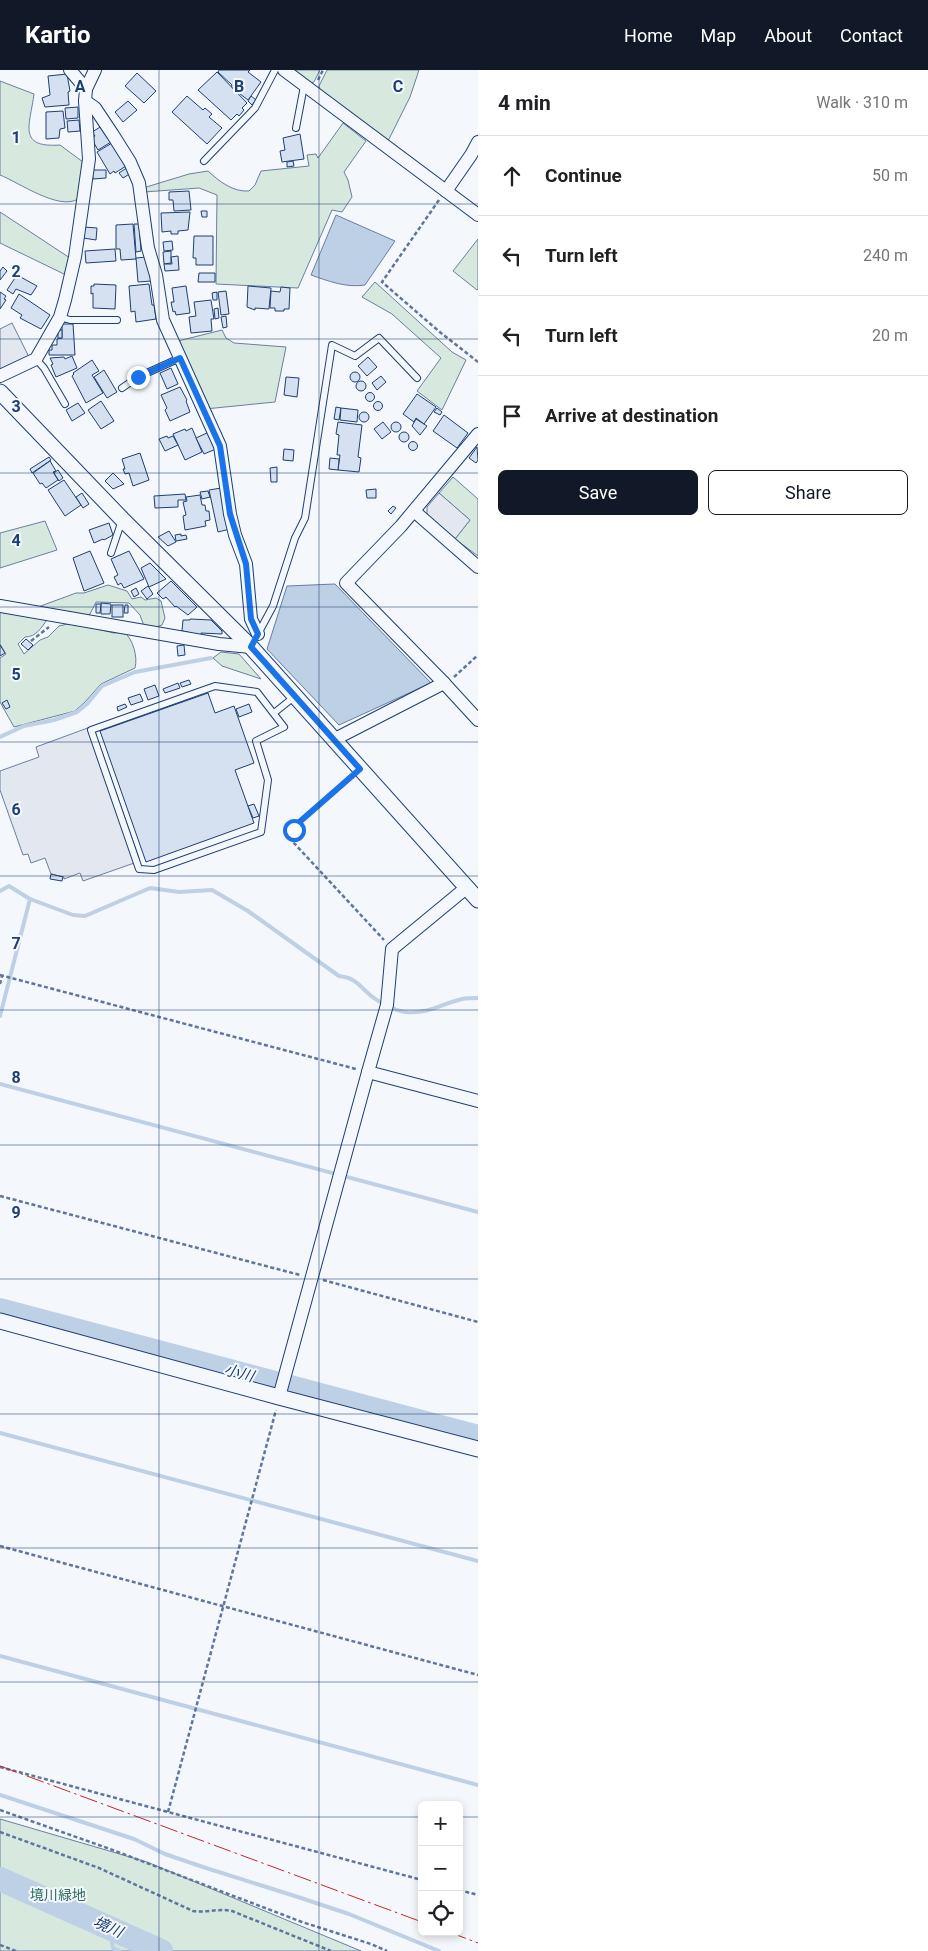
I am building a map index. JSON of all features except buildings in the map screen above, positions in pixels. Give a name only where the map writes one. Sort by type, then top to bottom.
[{"type":"street","points":[[70,70],[130,162],[139,183],[148,248],[156,275],[163,320],[220,446],[230,514],[246,564],[254,641]]},
{"type":"street","points":[[0,376],[36,359],[60,317],[74,257],[89,159],[85,95],[95,70]]},
{"type":"street","points":[[284,70],[478,214]]},
{"type":"street","points":[[446,191],[478,142]]},
{"type":"street","points":[[0,392],[122,519],[254,641],[295,696],[478,900]]},
{"type":"street","points":[[478,434],[414,511],[346,583],[478,720]]},
{"type":"street","points":[[414,511],[478,567]]},
{"type":"street","points":[[0,606],[219,644],[254,641]]},
{"type":"street","points":[[335,739],[444,683]]},
{"type":"street","points":[[279,1397],[387,1005],[392,949],[466,888]]},
{"type":"street","points":[[368,1072],[478,1101]]},
{"type":"street","points":[[0,1321],[478,1449]]},
{"type":"lane","points":[[204,162],[255,108],[275,70]]},
{"type":"lane","points":[[296,128],[304,86]]},
{"type":"lane","points":[[60,317],[70,320],[117,320]]},
{"type":"lane","points":[[254,641],[273,606],[295,538],[305,518],[332,346],[355,356],[379,338],[417,378]]},
{"type":"lane","points":[[122,388],[138,377],[180,358]]},
{"type":"lane","points":[[36,359],[44,368],[65,404]]},
{"type":"lane","points":[[111,553],[122,519]]},
{"type":"lane","points":[[215,686],[257,692],[274,713],[284,727],[256,741],[268,780],[260,832],[154,870],[139,869],[91,730],[215,686]]},
{"type":"lane","points":[[274,713],[295,696]]},
{"type":"path","points":[[446,191],[382,282],[478,362]]},
{"type":"path","points":[[31,641],[62,617]]},
{"type":"path","points":[[444,683],[458,674],[478,655]]},
{"type":"path","points":[[360,769],[296,825],[293,842],[392,949]]},
{"type":"path","points":[[0,984],[1,976],[368,1072]]},
{"type":"path","points":[[0,1196],[478,1322]]},
{"type":"path","points":[[168,1812],[279,1397]]},
{"type":"path","points":[[0,1546],[478,1675]]},
{"type":"path","points":[[0,1767],[418,1879]]},
{"type":"path","points":[[0,1810],[119,1852],[302,1922],[387,1951]]},
{"type":"path","points":[[0,1832],[99,1868],[193,1911],[222,1909],[232,1911],[332,1951]]},
{"type":"path","points":[[463,1891],[478,1895]]},
{"type":"path","points":[[0,1945],[16,1951]]},
{"type":"green space","points":[[293,70],[320,70],[314,82],[310,83]]},
{"type":"green space","points":[[327,70],[419,70],[410,97],[388,141],[320,92],[319,86]]},
{"type":"green space","points":[[0,81],[34,94],[29,132],[37,143],[60,145],[83,162],[78,199],[70,202],[50,199],[0,175]]},
{"type":"green space","points":[[343,123],[366,141],[344,172],[352,197],[342,212],[332,210],[298,288],[216,284],[217,195],[199,188],[144,192],[143,188],[189,174],[208,171],[227,185],[238,190],[249,191],[255,185],[261,171],[309,166],[307,155],[316,154],[318,158]]},
{"type":"green space","points":[[0,212],[70,258],[66,275],[0,243]]},
{"type":"green space","points":[[478,239],[478,289],[477,290],[453,271]]},
{"type":"green space","points":[[375,282],[452,352],[466,360],[442,410],[417,391],[441,358],[392,314],[362,297]]},
{"type":"green space","points":[[222,330],[226,338],[234,343],[286,347],[275,402],[205,409],[178,341]]},
{"type":"green space","points":[[453,477],[478,499],[478,556],[455,539],[470,520],[439,493]]},
{"type":"green space","points":[[45,521],[57,550],[0,568],[0,533]]},
{"type":"green space","points":[[108,585],[127,591],[132,599],[141,597],[145,600],[156,598],[161,601],[165,618],[162,625],[156,627],[144,626],[140,615],[129,603],[96,602],[90,614],[84,616],[38,607],[76,593],[84,593]]},
{"type":"green space","points":[[0,611],[47,620],[35,634],[25,637],[18,644],[24,654],[40,640],[48,637],[59,626],[72,623],[114,633],[124,632],[134,648],[135,668],[101,684],[75,711],[14,727],[0,702],[0,658],[6,654],[0,644]]},
{"type":"green space","points":[[221,652],[239,654],[261,679],[222,666],[213,658]]},
{"type":"green space","name":"境川緑地","points":[[0,1819],[147,1862],[361,1951],[0,1951]]},
{"type":"shaded area","points":[[12,323],[29,357],[0,371],[0,329]]},
{"type":"shaded area","points":[[439,493],[470,520],[455,539],[427,515],[427,507]]},
{"type":"shaded area","points":[[93,726],[140,861],[83,881],[80,873],[64,879],[64,877],[51,874],[45,858],[31,863],[28,854],[23,855],[0,790],[0,771],[39,757],[36,747]]},
{"type":"water","points":[[336,215],[395,241],[365,285],[344,285],[311,275]]},
{"type":"water","points":[[335,584],[431,683],[339,725],[267,649],[287,586]]},
{"type":"waterway","points":[[0,737],[24,726],[54,720],[77,712],[87,704],[102,686],[135,672],[211,658]]},
{"type":"waterway","points":[[0,891],[9,886],[30,899],[73,915],[85,916],[150,888],[179,892],[212,890],[248,911],[339,976],[355,981],[374,998],[394,1009],[415,1012],[429,1010],[462,999],[478,998]]},
{"type":"waterway","points":[[0,1016],[30,899]]},
{"type":"waterway","points":[[0,1084],[478,1212]]},
{"type":"waterway","name":"小川","points":[[0,1310],[478,1437]]},
{"type":"waterway","points":[[0,1433],[478,1561]]},
{"type":"waterway","points":[[0,1656],[478,1785]]},
{"type":"waterway","points":[[0,1795],[134,1839],[165,1854],[203,1867],[349,1914],[439,1951]]},
{"type":"waterway","name":"境川","points":[[0,1879],[161,1951]]},
{"type":"waterway","points":[[109,1928],[113,1948],[120,1951]]},
{"type":"power","points":[[0,1766],[418,1921]]},
{"type":"power","points":[[460,1936],[478,1943]]},
{"type":"route","points":[[138,377],[180,358],[220,446],[230,514],[249,578],[251,619],[258,634],[251,647],[360,769],[296,825],[294,830]]}]
